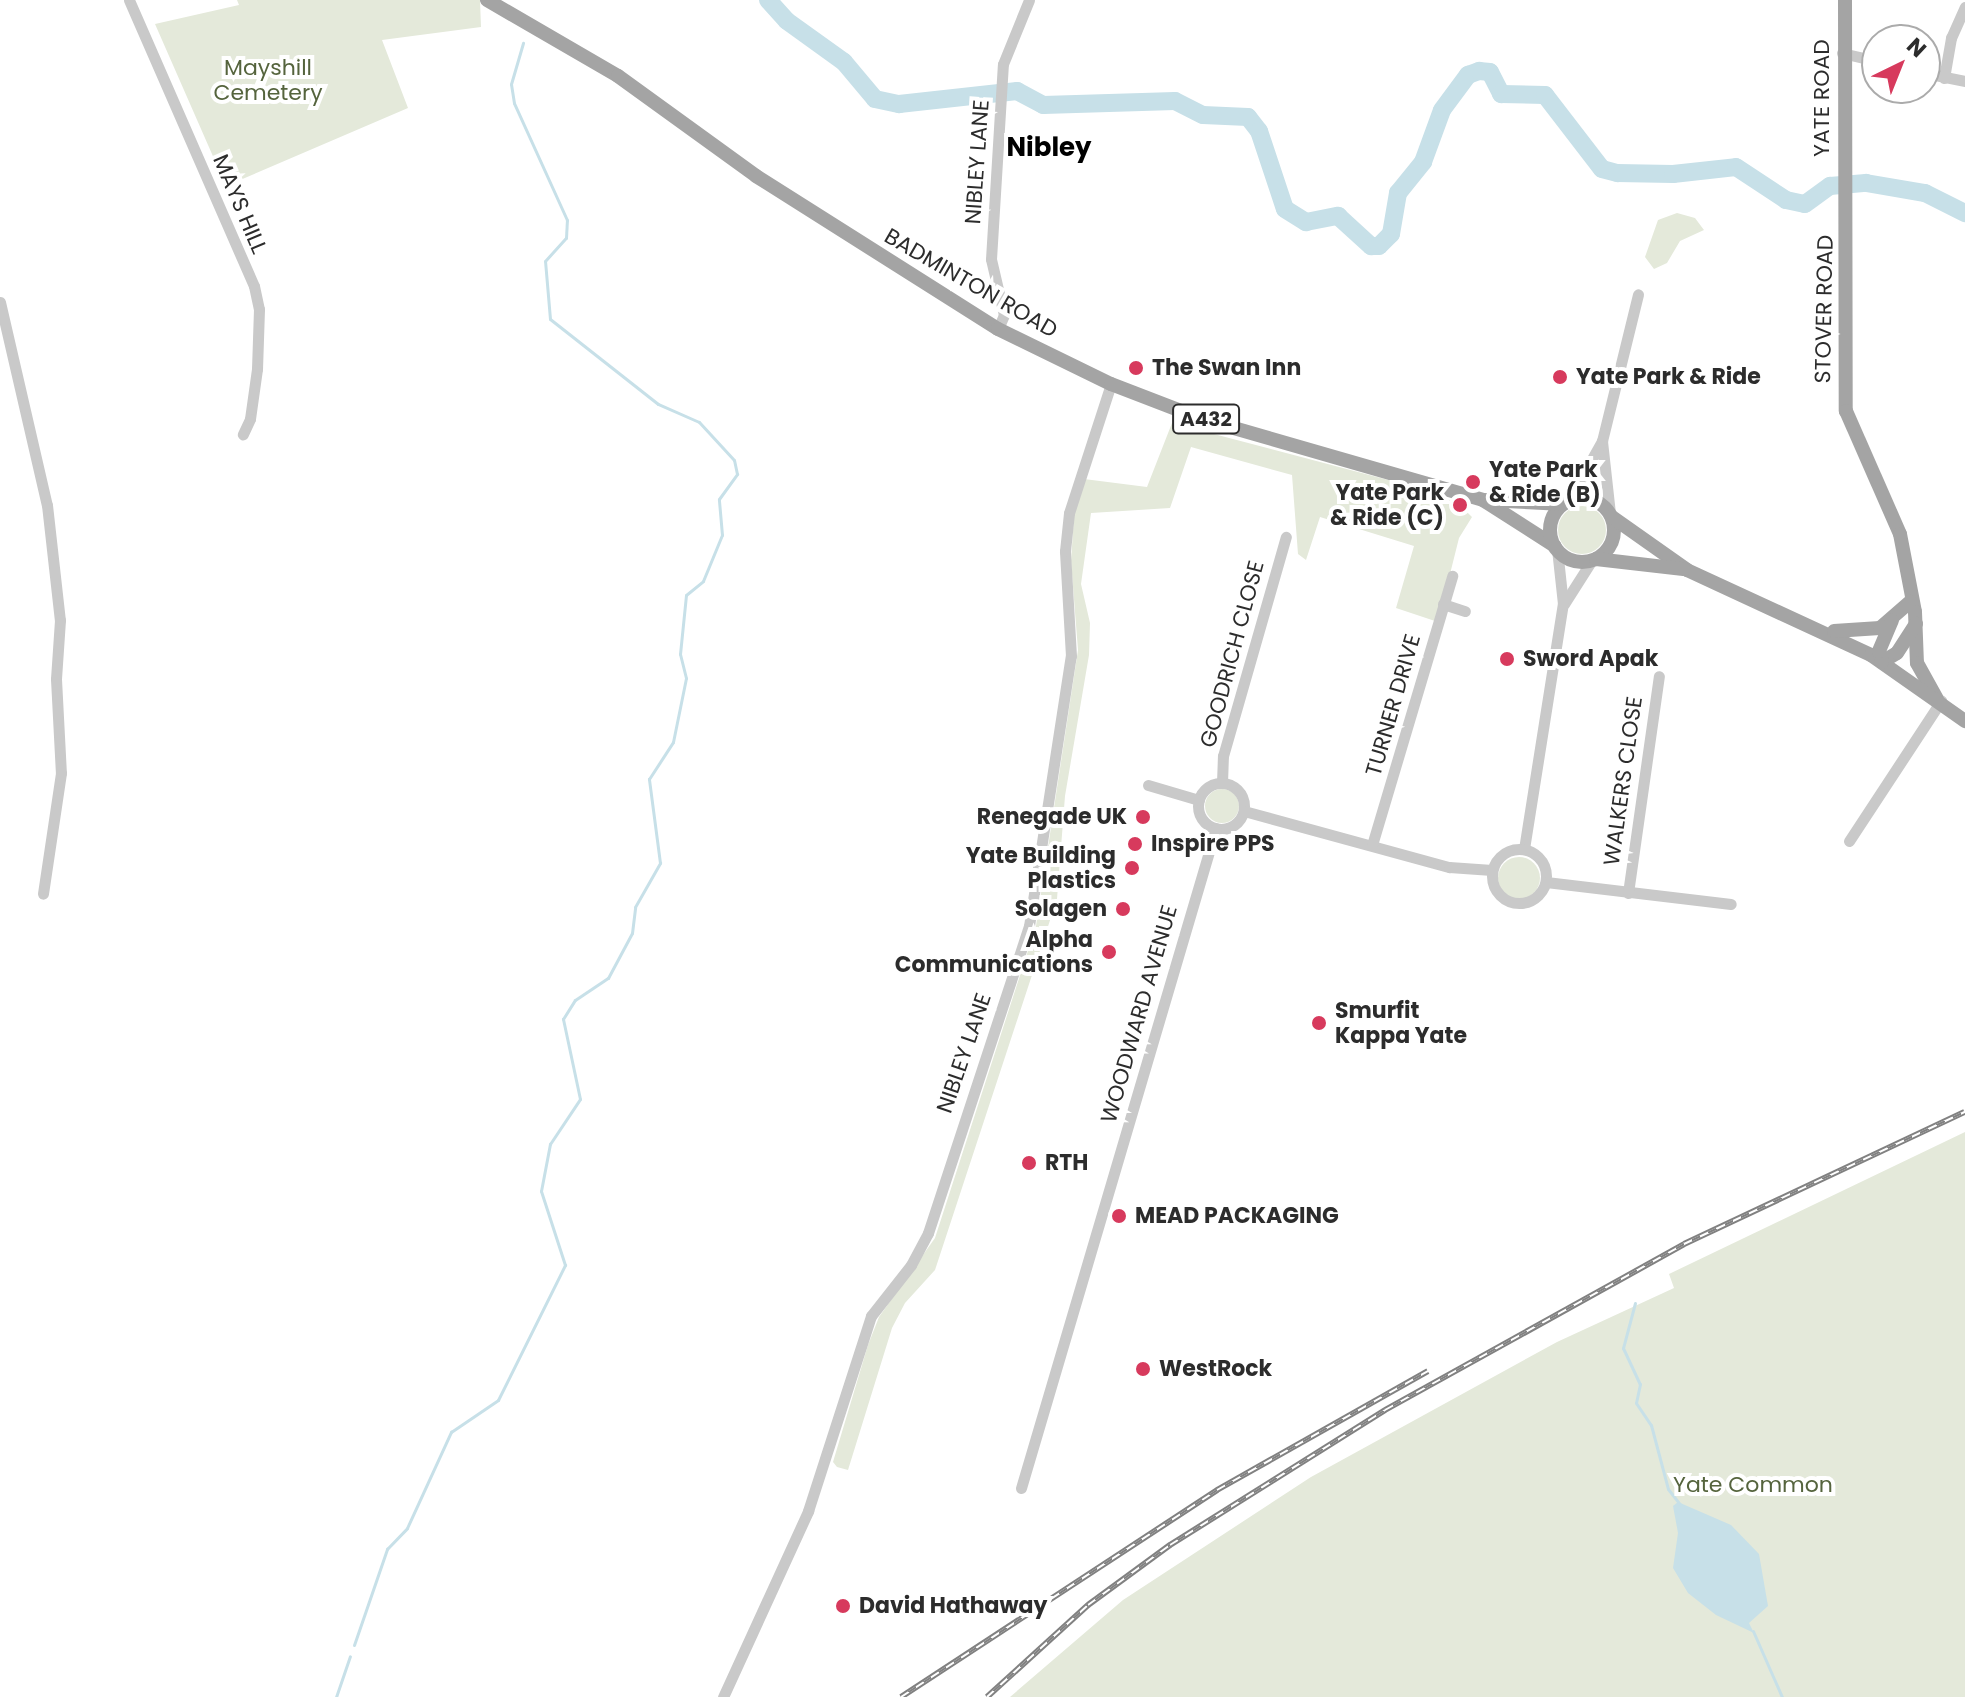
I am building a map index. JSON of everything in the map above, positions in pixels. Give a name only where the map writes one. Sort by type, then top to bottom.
[{"type":"main road","name":"BADMINTON ROAD","points":[[487,0],[618,76],[756,176],[998,329],[1111,384],[1199,418],[1483,500],[1566,502]]},
{"type":"main road","name":"YATE ROAD","points":[[1845,0],[1842,53],[1846,196]]},
{"type":"main road","name":"STOVER ROAD","points":[[1846,196],[1846,411],[1900,534],[1916,624],[1917,663],[1939,700]]},
{"type":"main road","name":"BADMINTON ROAD","points":[[1483,500],[1556,547]]},
{"type":"main road","points":[[1687,570],[1569,559],[1556,547],[1551,523],[1566,502],[1596,501],[1687,570],[1829,631],[1882,662],[1965,721]]},
{"type":"main road","points":[[1594,559],[1611,544],[1611,515]]},
{"type":"main road","points":[[1882,662],[1879,651],[1892,621],[1910,602]]},
{"type":"main road","points":[[1829,631],[1863,631],[1892,621]]},
{"type":"main road","points":[[1882,662],[1897,653],[1916,624]]},
{"type":"street","name":"MAYS HILL","points":[[129,0],[254,286],[259,309],[257,369],[250,419],[243,434]]},
{"type":"street","name":"NIBLEY LANE","points":[[998,329],[1004,315],[991,259],[1003,64],[1029,0]]},
{"type":"street","points":[[1944,78],[1951,38],[1965,7]]},
{"type":"street","points":[[1842,53],[1861,57]]},
{"type":"street","points":[[1941,77],[1965,81]]},
{"type":"street","points":[[1566,502],[1602,441],[1638,294]]},
{"type":"street","points":[[0,302],[47,505],[60,620],[56,679],[61,773],[43,894]]},
{"type":"street","name":"NIBLEY LANE","points":[[723,1697],[808,1511],[871,1316],[911,1265],[928,1233],[1029,926],[1071,656],[1065,551],[1069,513],[1111,384]]},
{"type":"street","points":[[1602,441],[1611,515]]},
{"type":"street","name":"GOODRICH CLOSE","points":[[1222,783],[1223,756],[1286,537]]},
{"type":"street","points":[[1524,849],[1563,604],[1556,547]]},
{"type":"street","points":[[1563,604],[1594,559]]},
{"type":"street","name":"TURNER DRIVE","points":[[1372,845],[1452,576]]},
{"type":"street","points":[[1443,604],[1465,611]]},
{"type":"street","name":"WALKERS CLOSE","points":[[1628,893],[1659,676]]},
{"type":"street","points":[[1849,841],[1939,700]]},
{"type":"street","points":[[1222,783],[1237,789],[1244,811],[1236,823],[1216,828],[1204,820],[1199,800],[1205,789],[1222,783]]},
{"type":"street","points":[[1148,785],[1199,800]]},
{"type":"street","points":[[1244,811],[1449,867],[1492,870]]},
{"type":"street","name":"WOODWARD AVENUE","points":[[1021,1488],[1216,828]]},
{"type":"street","points":[[1524,849],[1539,858],[1546,882],[1538,895],[1515,903],[1501,897],[1493,884],[1492,870],[1507,852],[1524,849]]},
{"type":"street","points":[[1546,882],[1731,904]]},
{"type":"green space","name":"Mayshill Cemetery","points":[[237,0],[480,0],[481,27],[382,40],[408,108],[226,186],[155,24],[239,5]]},
{"type":"green space","points":[[1677,213],[1695,218],[1704,230],[1680,241],[1667,263],[1654,269],[1645,257],[1658,220]]},
{"type":"green space","points":[[1172,423],[1411,486],[1458,503],[1472,517],[1459,538],[1438,622],[1396,608],[1414,546],[1320,517],[1306,560],[1298,554],[1292,475],[1191,447],[1170,508],[1091,513],[1081,584],[1090,623],[1089,655],[1065,796],[1057,899],[935,1270],[905,1303],[892,1328],[848,1470],[837,1467],[833,1462],[868,1345],[879,1317],[935,1238],[1036,926],[1078,650],[1071,561],[1075,502],[1084,479],[1147,487]]},
{"type":"green space","points":[[1582,506],[1599,513],[1606,530],[1599,547],[1582,554],[1565,547],[1558,530],[1565,513]]},
{"type":"green space","points":[[1222,789],[1234,794],[1239,806],[1234,818],[1222,823],[1210,818],[1205,806],[1210,794]]},
{"type":"green space","points":[[1519,857],[1534,863],[1540,878],[1534,893],[1519,899],[1504,893],[1498,878],[1504,863]]},
{"type":"green space","name":"Yate Common","points":[[1965,1132],[1965,1697],[1010,1697],[1123,1600],[1311,1477],[1557,1342],[1674,1288],[1669,1274]]},
{"type":"water","points":[[1678,1502],[1731,1525],[1759,1554],[1768,1606],[1749,1623],[1754,1633],[1716,1615],[1688,1593],[1673,1568],[1678,1533],[1673,1506]]},
{"type":"waterway","points":[[768,0],[787,21],[844,62],[875,99],[899,104],[1017,91],[1043,105],[1175,101],[1203,115],[1248,117],[1259,131],[1285,209],[1306,222],[1338,216],[1371,246],[1379,246],[1391,234],[1398,193],[1423,162],[1442,110],[1468,75],[1479,71],[1490,72],[1501,94],[1545,95],[1602,169],[1617,173],[1673,174],[1736,167],[1786,200],[1805,204],[1830,186],[1866,183],[1925,193],[1965,213]]},
{"type":"waterway","points":[[354,1645],[387,1549],[407,1528],[451,1432],[498,1400],[565,1265],[541,1191],[550,1144],[580,1099],[563,1019],[575,1000],[608,978],[632,933],[635,907],[660,863],[649,779],[673,742],[686,678],[680,654],[686,595],[703,581],[722,535],[719,499],[737,474],[734,460],[699,422],[658,404],[550,319],[545,261],[566,238],[567,220],[514,103],[511,84],[523,43]]},
{"type":"waterway","points":[[1635,1303],[1623,1348],[1640,1384],[1636,1403],[1651,1425],[1668,1489],[1682,1507]]},
{"type":"waterway","points":[[1753,1631],[1782,1697]]},
{"type":"waterway","points":[[336,1697],[350,1656]]},
{"type":"railway","points":[[987,1697],[1088,1605],[1170,1545],[1385,1410],[1684,1244],[1965,1112]]},
{"type":"railway","points":[[901,1697],[1217,1490],[1428,1371]]},
{"type":"place","name":"The Swan Inn","points":[[1136,368]]},
{"type":"place","name":"Yate Park & Ride","points":[[1560,377]]},
{"type":"place","name":"Yate Park & Ride (B)","points":[[1473,482]]},
{"type":"place","name":"Yate Park & Ride (C)","points":[[1460,505]]},
{"type":"place","name":"Sword Apak","points":[[1507,659]]},
{"type":"place","name":"Renegade UK","points":[[1143,817]]},
{"type":"place","name":"Inspire PPS","points":[[1135,844]]},
{"type":"place","name":"Yate Building Plastics","points":[[1132,868]]},
{"type":"place","name":"Solagen","points":[[1123,909]]},
{"type":"place","name":"Alpha Communications","points":[[1109,952]]},
{"type":"place","name":"Smurfit Kappa Yate","points":[[1319,1023]]},
{"type":"place","name":"RTH","points":[[1029,1163]]},
{"type":"place","name":"MEAD PACKAGING","points":[[1119,1216]]},
{"type":"place","name":"WestRock","points":[[1143,1369]]},
{"type":"place","name":"David Hathaway","points":[[843,1606]]},
{"type":"district","name":"Nibley","points":[[1049,148]]}]
